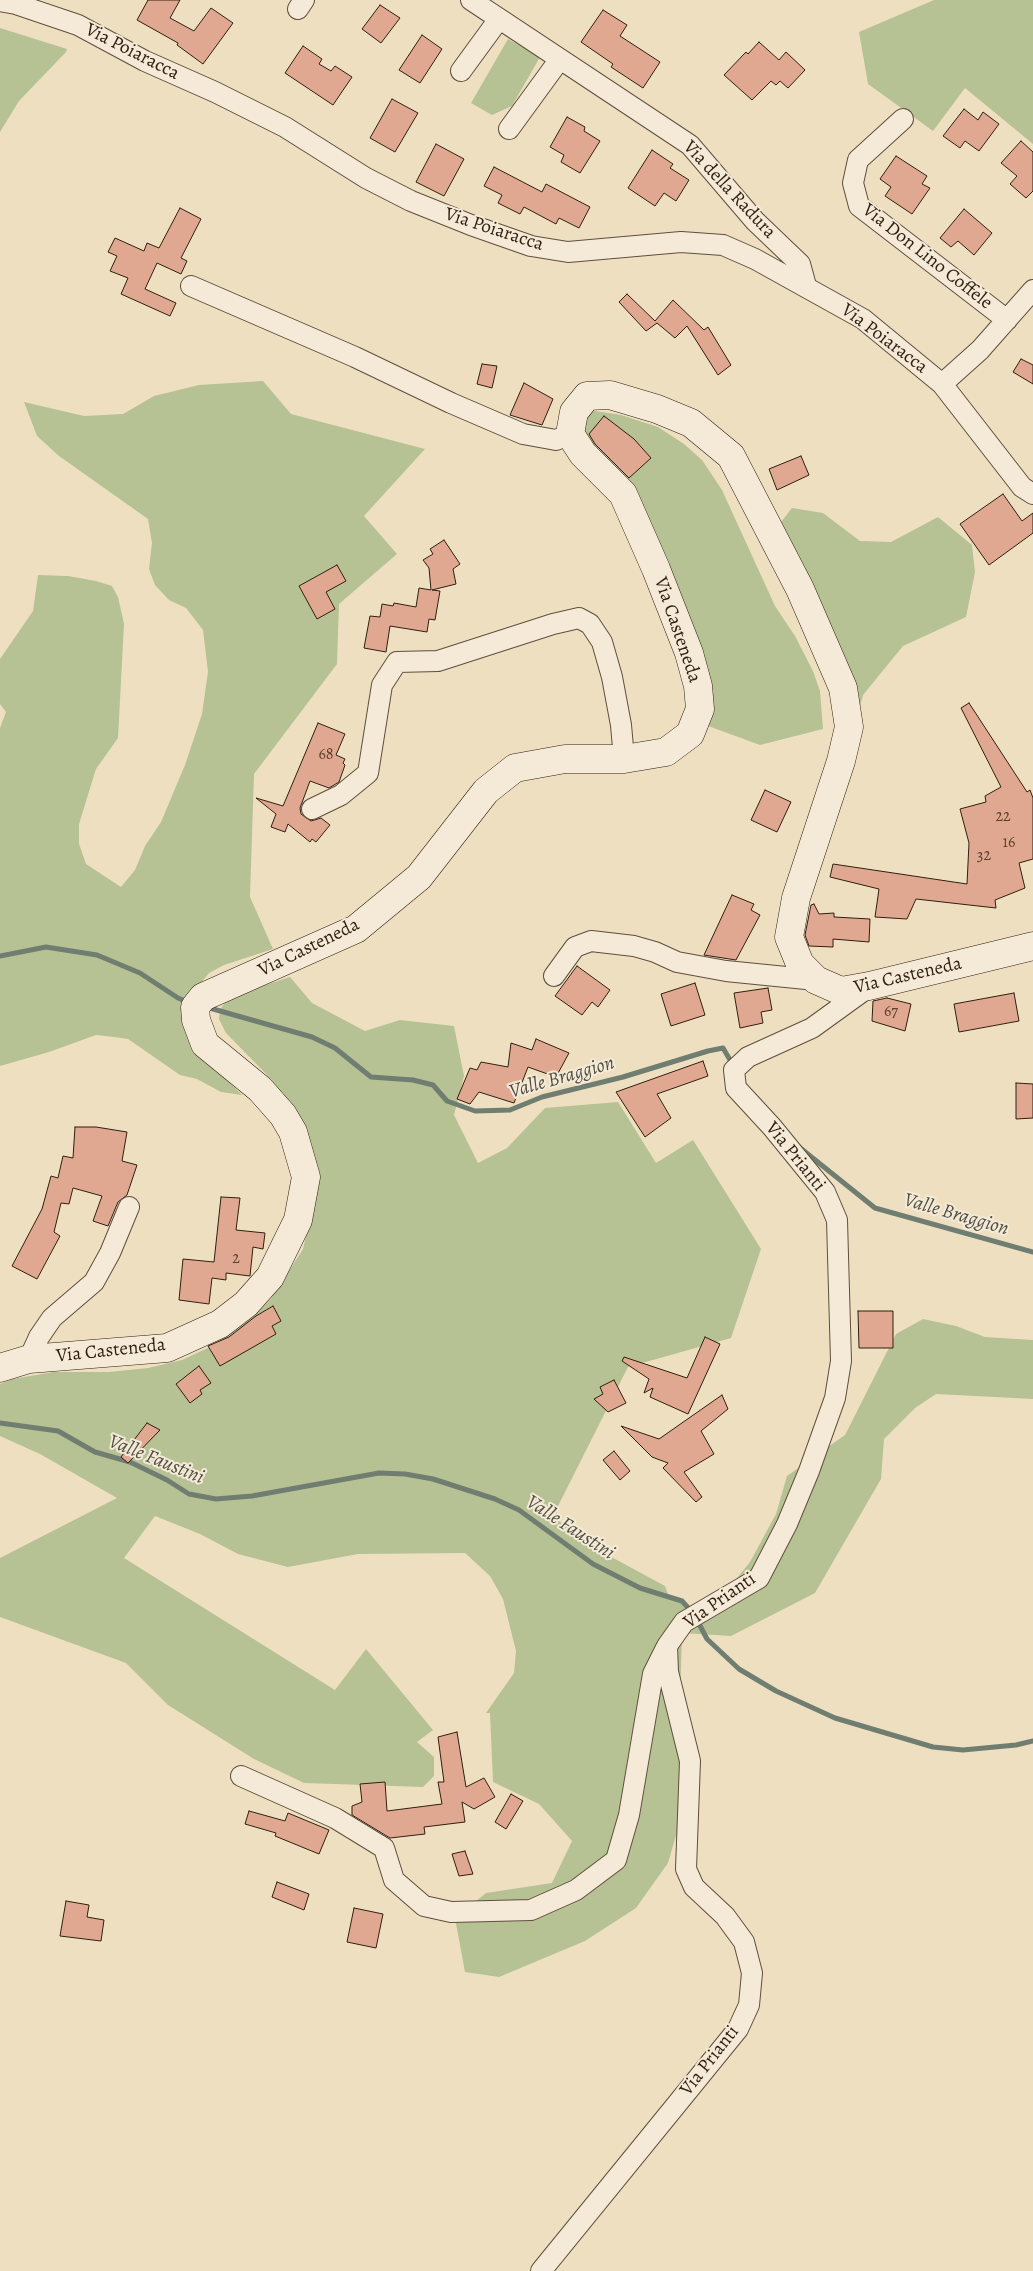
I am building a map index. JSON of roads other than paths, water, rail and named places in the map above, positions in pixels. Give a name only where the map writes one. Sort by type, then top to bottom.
[{"type":"street","name":"Via della Radura","points":[[471,0],[690,145],[755,221],[800,264],[806,286]]},
{"type":"street","name":"Via Poiaracca","points":[[0,2],[16,4],[78,25],[144,61],[215,92],[284,127],[366,178],[411,201],[531,246],[568,252],[681,242],[723,246],[755,259],[806,286],[863,320],[942,384],[1022,487],[1033,494]]},
{"type":"street","points":[[461,71],[499,19]]},
{"type":"street","points":[[509,128],[560,59]]},
{"type":"street","name":"Via Don Lino Coffele","points":[[903,120],[858,160],[853,183],[859,206],[1007,320]]},
{"type":"street","points":[[191,286],[355,357],[451,403],[523,434],[556,440],[570,434]]},
{"type":"street","name":"Via Don Lino Coffele","points":[[942,384],[980,350],[1033,290]]},
{"type":"street","name":"Via Casteneda","points":[[29,1359],[167,1348],[220,1324],[246,1304],[270,1277],[298,1220],[306,1177],[293,1132],[283,1115],[260,1088],[205,1044],[196,1020],[195,1007],[202,998],[356,929],[419,877],[486,791],[515,768],[565,759],[624,759],[666,752],[690,734],[700,709],[698,686],[688,653],[656,569],[623,494],[583,454],[570,434],[574,412],[587,396],[610,395],[657,408],[691,424],[731,456],[800,590],[843,688],[849,727],[841,761],[796,898],[789,937],[800,964],[816,980],[841,991],[869,986],[1033,946]]},
{"type":"street","points":[[312,809],[341,795],[368,773],[382,685],[397,662],[438,661],[553,624],[579,618],[590,624],[602,642],[612,677],[621,726],[624,759]]},
{"type":"street","points":[[554,976],[575,947],[591,941],[634,946],[655,952],[677,962],[726,971],[816,980]]},
{"type":"street","name":"Via Prianti","points":[[540,2271],[738,2029],[750,2005],[752,1973],[744,1942],[725,1916],[694,1887],[686,1869],[690,1761],[668,1672],[667,1646],[684,1622],[759,1578],[787,1524],[809,1471],[835,1398],[841,1361],[837,1220],[825,1192],[772,1127],[736,1088],[734,1070],[748,1057],[812,1028],[869,986]]},
{"type":"street","points":[[0,1368],[29,1359],[38,1337],[52,1318],[94,1282],[110,1253],[129,1207]]},
{"type":"street","points":[[241,1776],[334,1818],[384,1848],[394,1880],[424,1906],[451,1912],[531,1910],[576,1890],[616,1860],[629,1815],[653,1674],[667,1646]]},
{"type":"waterway","name":"Valle Braggion","points":[[0,956],[46,947],[97,955],[140,973],[178,998],[188,1002]]},
{"type":"waterway","name":"Valle Braggion","points":[[206,1007],[312,1037],[335,1048],[371,1077],[413,1080],[433,1085],[447,1101],[475,1111],[510,1110],[542,1097],[623,1077],[723,1048],[733,1065]]},
{"type":"waterway","name":"Valle Braggion","points":[[799,1147],[875,1208],[1033,1252]]},
{"type":"waterway","name":"Valle Faustini","points":[[0,1423],[58,1431],[95,1452],[130,1462],[167,1480],[189,1494],[216,1499],[252,1496],[379,1473],[405,1474],[433,1479],[495,1499],[519,1510],[593,1564],[640,1588],[682,1601],[692,1612]]},
{"type":"waterway","name":"Valle Faustini","points":[[697,1620],[707,1639],[739,1669],[776,1691],[835,1718],[933,1747],[963,1750],[1016,1745],[1033,1741]]}]
